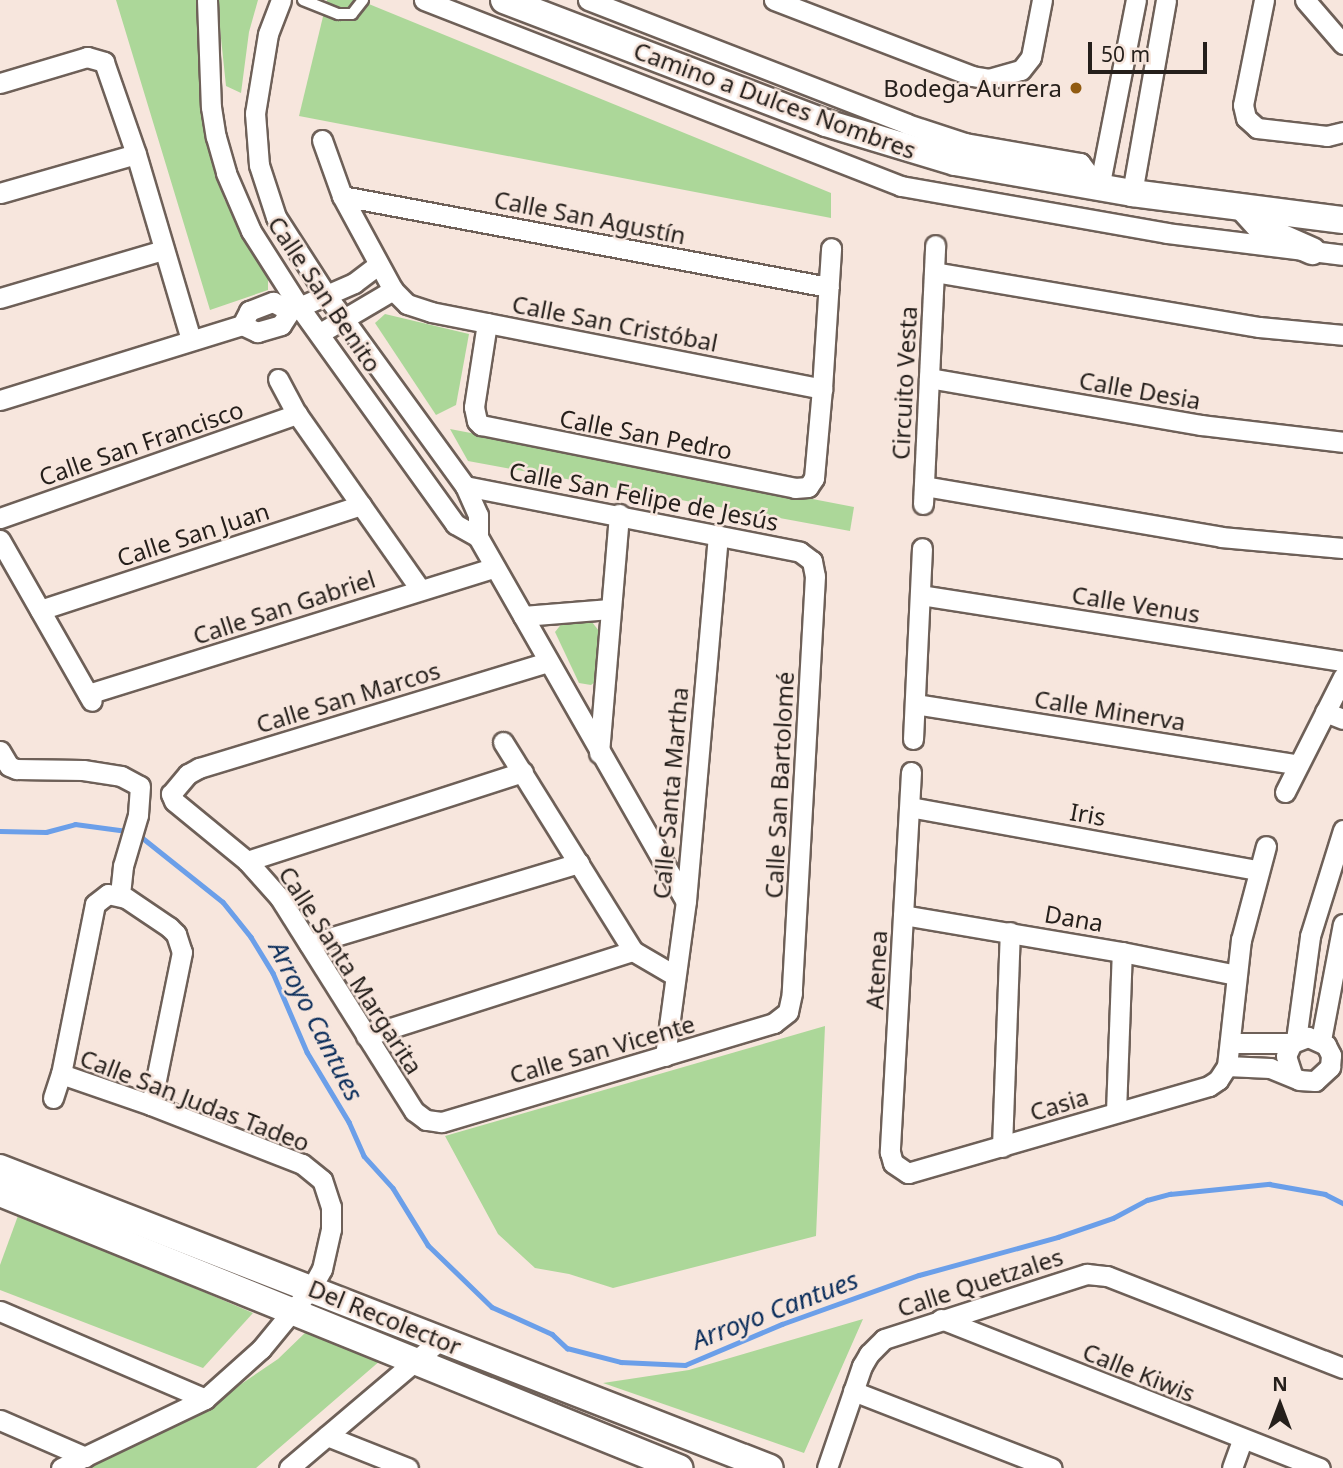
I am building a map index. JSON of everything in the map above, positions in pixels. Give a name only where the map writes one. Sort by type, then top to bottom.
[{"type":"street","name":"Calle San Benito","points":[[207,0],[211,107],[226,173],[251,231],[295,310],[320,333],[455,524],[478,537]]},
{"type":"street","name":"Calle San Benito","points":[[281,0],[268,34],[254,113],[259,164],[276,217],[327,296],[465,486],[478,515],[478,537],[547,662],[686,901]]},
{"type":"street","points":[[424,0],[901,186],[1167,233],[1343,255]]},
{"type":"street","name":"Camino a Dulces Nombres","points":[[504,0],[826,123],[955,162],[1099,188],[1245,210],[1343,220]]},
{"type":"street","points":[[588,0],[907,124],[965,143],[1080,163],[1099,188]]},
{"type":"street","points":[[774,0],[972,76],[989,79],[1021,70],[1031,57],[1042,0]]},
{"type":"street","points":[[1099,188],[1136,0]]},
{"type":"street","points":[[1132,193],[1166,0]]},
{"type":"street","points":[[1264,0],[1243,105],[1246,118],[1257,128],[1328,136],[1343,132]]},
{"type":"street","points":[[1306,0],[1343,44]]},
{"type":"street","points":[[0,83],[87,57],[104,62],[136,153],[191,340]]},
{"type":"street","points":[[1122,69],[1152,74]]},
{"type":"street","points":[[1112,114],[1143,121]]},
{"type":"street","points":[[320,333],[345,318],[397,295],[342,196],[322,140]]},
{"type":"street","points":[[0,193],[136,153]]},
{"type":"street","name":"Calle San Agustín","points":[[342,196],[828,287]]},
{"type":"street","points":[[1245,210],[1262,229],[1312,251]]},
{"type":"street","name":"Circuito Vesta","points":[[935,245],[923,495],[1221,537],[1343,548]]},
{"type":"street","points":[[822,389],[831,248]]},
{"type":"street","points":[[0,298],[163,250]]},
{"type":"street","points":[[0,400],[242,325],[249,311],[273,302],[295,310],[354,283],[378,265]]},
{"type":"street","points":[[934,272],[1259,327],[1343,335]]},
{"type":"street","name":"Calle San Cristóbal","points":[[397,295],[432,312],[822,389]]},
{"type":"street","name":"Calle San Pedro","points":[[488,323],[474,407],[477,421],[488,428],[795,488],[808,487],[814,478],[822,389]]},
{"type":"street","name":"Calle Desia","points":[[929,378],[1201,425],[1343,442]]},
{"type":"street","points":[[278,379],[297,414],[420,589]]},
{"type":"street","name":"Calle San Francisco","points":[[0,519],[297,414]]},
{"type":"street","name":"Calle San Felipe de Jesús","points":[[465,486],[619,514],[800,552],[812,561]]},
{"type":"street","name":"Calle San Juan","points":[[40,610],[361,505]]},
{"type":"street","points":[[599,753],[619,514]]},
{"type":"street","name":"Calle Santa Martha","points":[[665,1056],[686,901],[718,535]]},
{"type":"street","points":[[0,540],[40,610]]},
{"type":"street","points":[[913,740],[922,548]]},
{"type":"street","name":"Calle San Bartolomé","points":[[788,1012],[792,993],[815,576],[812,561]]},
{"type":"street","name":"Calle San Gabriel","points":[[40,610],[90,698],[420,589],[495,567]]},
{"type":"street","name":"Calle Venus","points":[[921,595],[1343,661]]},
{"type":"street","points":[[523,616],[610,609]]},
{"type":"street","name":"Calle San Marcos","points":[[172,794],[188,774],[199,768],[547,662]]},
{"type":"street","points":[[1285,792],[1298,765],[1334,715],[1341,685]]},
{"type":"street","name":"Calle Minerva","points":[[915,704],[1298,765]]},
{"type":"street","points":[[503,742],[634,951],[674,975]]},
{"type":"street","points":[[0,751],[9,765],[16,769],[83,770],[121,776],[140,786],[138,815],[123,866],[120,895]]},
{"type":"street","points":[[247,861],[523,772]]},
{"type":"street","name":"Atenea","points":[[898,1169],[890,1152],[911,772]]},
{"type":"street","name":"Calle Santa Margarita","points":[[172,794],[174,801],[247,861],[280,898],[414,1111],[426,1120]]},
{"type":"street","name":"Iris","points":[[910,807],[1258,870]]},
{"type":"street","points":[[1292,1075],[1286,1056],[1294,1042],[1310,936],[1343,830]]},
{"type":"street","points":[[1266,846],[1258,870],[1236,975],[1227,1066],[1270,1068],[1307,1082],[1343,1073]]},
{"type":"street","points":[[309,944],[579,863]]},
{"type":"street","points":[[53,1098],[61,1074],[95,904],[108,894],[120,895],[169,927],[176,934],[182,952],[151,1105]]},
{"type":"street","name":"Dana","points":[[903,915],[1122,952],[1236,975]]},
{"type":"street","points":[[1323,1077],[1330,1068],[1343,923]]},
{"type":"street","points":[[1002,1147],[1010,932]]},
{"type":"street","points":[[366,1036],[634,951]]},
{"type":"street","points":[[1116,1112],[1122,952]]},
{"type":"street","name":"Calle San Vicente","points":[[426,1120],[441,1122],[665,1056],[774,1023],[788,1012]]},
{"type":"street","points":[[1231,1043],[1294,1042],[1308,1037],[1331,1047]]},
{"type":"street","name":"Casia","points":[[898,1169],[908,1173],[920,1172],[1209,1086],[1218,1080],[1227,1066]]},
{"type":"street","name":"Calle San Judas Tadeo","points":[[61,1074],[151,1105],[302,1164],[322,1180],[331,1207],[331,1229],[322,1269],[312,1287],[261,1349],[205,1399],[61,1468]]},
{"type":"street","name":"Del Recolector","points":[[0,1168],[312,1287],[733,1462],[770,1468]]},
{"type":"street","name":"Del Recolector","points":[[0,1193],[680,1468]]},
{"type":"street","name":"Calle Quetzales","points":[[827,1468],[853,1391],[869,1354],[884,1339],[1074,1277],[1096,1274],[1343,1368]]},
{"type":"street","points":[[0,1311],[205,1399]]},
{"type":"street","name":"Calle Kiwis","points":[[941,1319],[1242,1440],[1320,1468]]},
{"type":"street","points":[[289,1468],[440,1340]]},
{"type":"street","points":[[853,1391],[1052,1468]]},
{"type":"street","points":[[0,1420],[85,1457]]},
{"type":"street","points":[[327,1436],[408,1468]]},
{"type":"street","points":[[1232,1468],[1242,1440]]},
{"type":"lane","points":[[303,0],[338,14],[352,14],[363,0]]},
{"type":"green space","points":[[116,0],[198,0],[209,114],[224,199],[268,273],[268,290],[210,310]]},
{"type":"green space","points":[[217,0],[258,0],[249,32],[241,93],[226,86]]},
{"type":"green space","points":[[327,0],[359,0],[831,193],[831,218],[299,116]]},
{"type":"green space","points":[[385,314],[469,334],[456,405],[436,415],[375,323]]},
{"type":"green space","points":[[450,429],[854,507],[850,531],[468,461]]},
{"type":"green space","points":[[575,619],[592,622],[599,631],[599,679],[591,685],[579,683],[555,632],[563,622]]},
{"type":"green space","points":[[825,1026],[816,1236],[613,1288],[569,1274],[535,1268],[498,1234],[445,1136]]},
{"type":"green space","points":[[19,1213],[253,1313],[203,1368],[0,1290],[0,1265]]},
{"type":"green space","points":[[863,1319],[804,1453],[603,1383],[689,1370]]},
{"type":"green space","points":[[307,1331],[381,1360],[256,1468],[78,1468],[210,1405],[278,1359]]},
{"type":"waterway","name":"Arroyo Cantues","points":[[0,831],[46,832],[75,824],[127,831]]},
{"type":"waterway","name":"Arroyo Cantues","points":[[139,835],[223,902],[251,937],[273,973],[307,1052],[349,1122],[364,1156],[393,1188],[428,1245],[492,1307],[552,1334],[567,1348],[621,1362],[685,1365],[782,1324],[919,1275],[1058,1237],[1113,1218],[1147,1200],[1170,1194],[1269,1184],[1325,1194],[1343,1203]]},
{"type":"place","name":"Bodega Aurrera","points":[[1076,88]]}]
